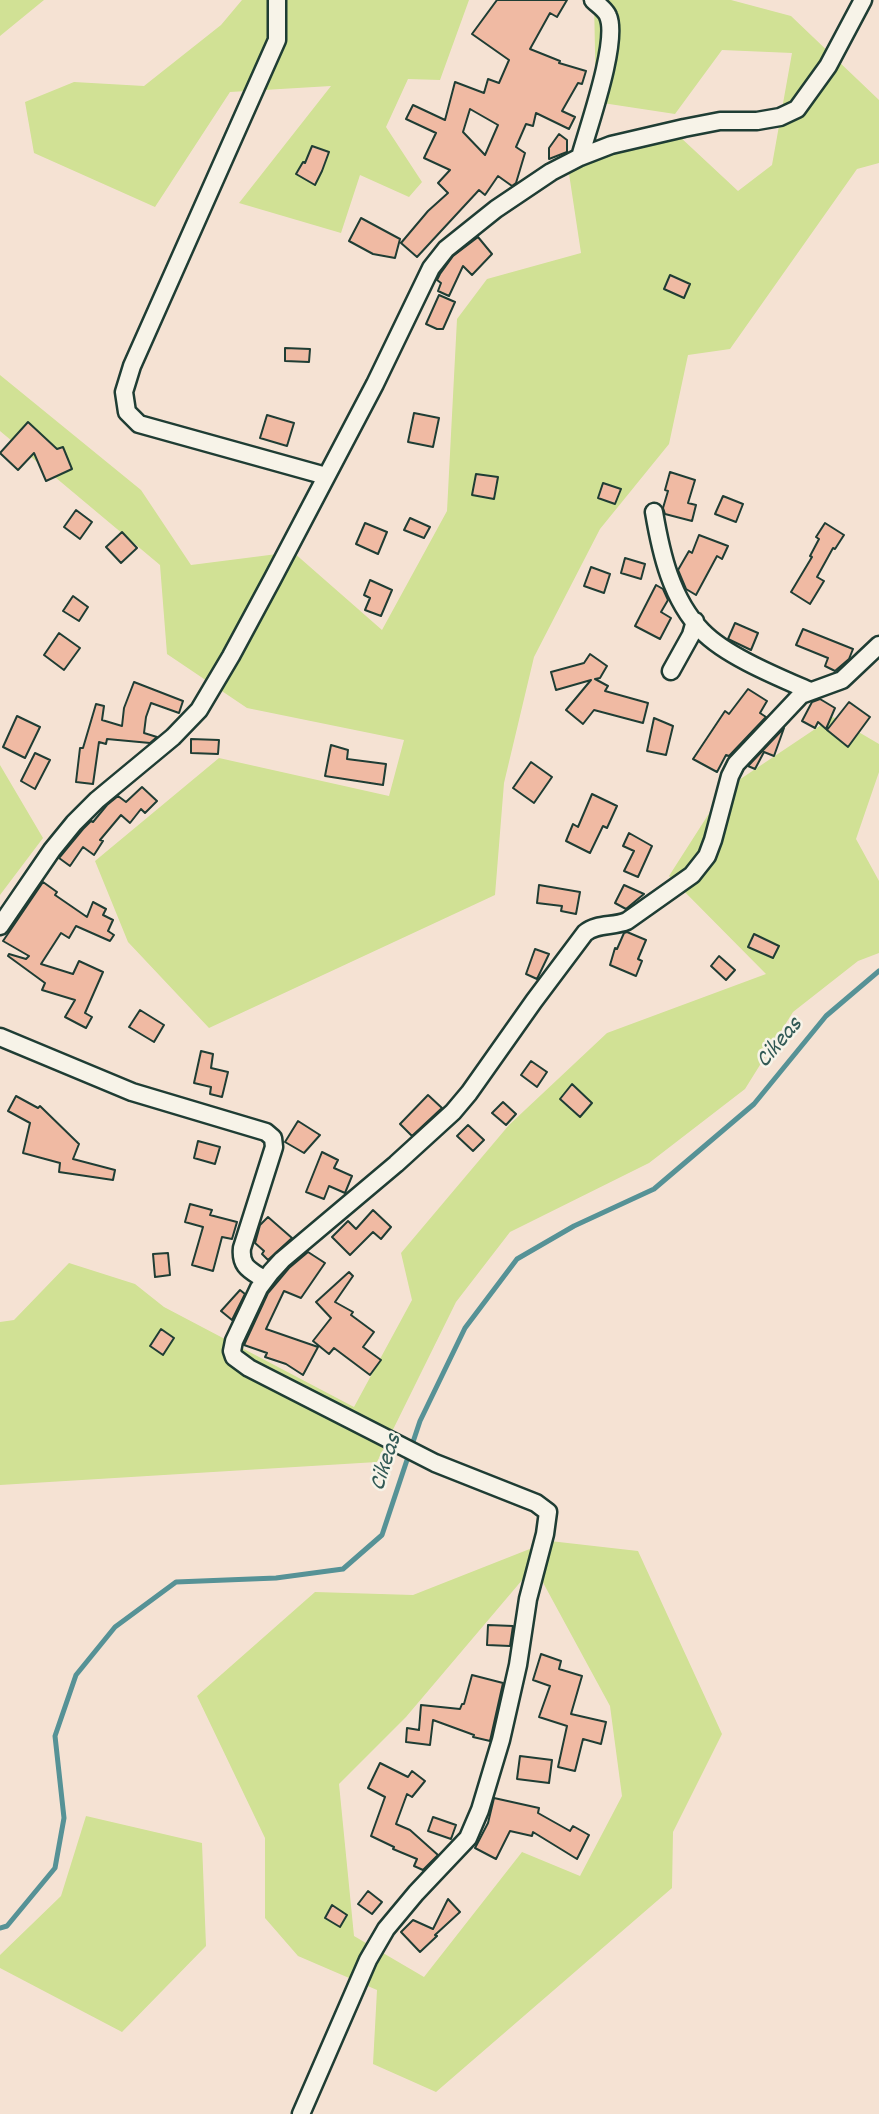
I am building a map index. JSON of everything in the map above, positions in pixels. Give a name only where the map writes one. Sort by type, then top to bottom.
[{"type":"street","points":[[277,0],[277,40],[131,366],[124,392],[127,412],[139,424],[326,476]]},
{"type":"street","points":[[580,157],[612,31],[608,14],[593,0]]},
{"type":"street","points":[[0,926],[52,850],[74,823],[97,800],[173,737],[199,710],[232,656],[375,384],[431,268],[446,249],[496,209],[551,172],[580,157],[611,145],[672,130],[720,121],[757,121],[780,117],[797,109],[828,66],[863,0]]},
{"type":"street","points":[[654,512],[661,550],[673,584],[695,621],[715,642],[810,691]]},
{"type":"street","points":[[671,671],[691,635],[695,621]]},
{"type":"street","points":[[301,2114],[368,1960],[386,1929],[468,1838],[480,1810],[501,1740],[548,1512],[545,1508],[435,1463],[249,1368],[233,1357],[234,1341],[265,1280],[282,1260],[453,1112],[585,933],[593,927],[617,924],[630,918],[701,866],[708,856],[730,776],[736,764],[778,717],[801,695],[842,680],[879,645]]},
{"type":"street","points":[[0,1037],[132,1092],[266,1132],[274,1138],[274,1147],[242,1248],[241,1259],[247,1268],[265,1280]]},
{"type":"green space","points":[[0,0],[44,0],[0,36]]},
{"type":"green space","points":[[242,0],[469,0],[440,80],[408,79],[386,127],[422,182],[409,197],[360,175],[341,233],[239,203],[331,86],[230,92],[155,207],[34,153],[25,102],[74,82],[144,86],[221,25]]},
{"type":"green space","points":[[594,0],[731,0],[791,16],[879,100],[879,163],[857,169],[730,349],[688,355],[669,444],[600,529],[534,657],[504,783],[495,895],[209,1028],[128,942],[95,861],[219,758],[389,796],[404,740],[247,708],[167,654],[160,565],[0,431],[0,375],[141,490],[191,565],[293,552],[382,630],[447,511],[457,319],[487,279],[581,253],[568,167],[575,147],[679,136],[738,191],[772,165],[792,53],[722,50],[675,114],[596,102]]},
{"type":"green space","points":[[833,717],[879,744],[879,772],[856,839],[879,881],[879,953],[858,961],[793,1012],[745,1089],[649,1163],[510,1232],[456,1302],[377,1462],[0,1485],[0,1322],[14,1320],[69,1263],[135,1284],[164,1307],[354,1407],[412,1300],[401,1253],[509,1125],[607,1033],[766,974],[669,876],[724,790]]},
{"type":"green space","points":[[0,765],[43,838],[0,895]]},
{"type":"green space","points":[[550,1541],[638,1551],[722,1734],[673,1832],[672,1888],[436,2092],[373,2064],[377,1990],[298,1956],[265,1918],[265,1838],[197,1696],[315,1592],[413,1595]],"holes":[[[534,1566],[610,1706],[622,1796],[580,1876],[522,1852],[424,1977],[354,1936],[339,1784],[406,1717]]]},
{"type":"green space","points":[[86,1816],[202,1843],[206,1946],[122,2032],[0,1968],[0,1955],[61,1896]]},
{"type":"building","points":[[497,0],[567,0],[557,17],[550,13],[530,49],[560,61],[559,63],[586,71],[582,84],[578,83],[562,111],[575,117],[569,129],[536,113],[533,126],[526,124],[516,147],[525,153],[516,183],[512,186],[498,176],[485,195],[479,190],[417,257],[401,243],[428,211],[448,193],[438,183],[450,170],[424,158],[436,133],[406,119],[413,105],[445,120],[455,82],[484,93],[488,79],[499,83],[509,60],[472,34]],"holes":[[[470,109],[498,125],[485,155],[463,132]]]},
{"type":"building","points":[[559,134],[567,140],[567,152],[549,159],[549,148]]},
{"type":"building","points":[[312,146],[329,152],[315,185],[296,174],[303,162],[305,163]]},
{"type":"building","points":[[361,218],[400,239],[395,258],[373,254],[349,241]]},
{"type":"building","points":[[478,237],[492,254],[472,275],[463,266],[449,296],[438,291],[441,283],[437,280],[453,256]]},
{"type":"building","points":[[670,275],[690,284],[684,298],[664,289]]},
{"type":"building","points":[[439,295],[455,302],[443,329],[426,324]]},
{"type":"building","points":[[285,348],[310,349],[309,362],[285,361]]},
{"type":"building","points":[[414,413],[439,418],[433,447],[408,442]]},
{"type":"building","points":[[267,415],[294,423],[287,446],[260,438]]},
{"type":"building","points":[[28,422],[57,449],[63,447],[72,469],[46,481],[34,453],[18,470],[0,453]]},
{"type":"building","points":[[670,472],[695,480],[688,503],[696,505],[692,521],[665,514],[663,508],[668,491],[665,490]]},
{"type":"building","points":[[476,474],[498,477],[494,499],[472,495]]},
{"type":"building","points":[[603,483],[621,489],[615,504],[598,498]]},
{"type":"building","points":[[723,496],[743,504],[736,522],[715,514]]},
{"type":"building","points":[[76,510],[92,522],[80,539],[64,527]]},
{"type":"building","points":[[410,518],[430,527],[424,538],[404,530]]},
{"type":"building","points":[[365,523],[387,532],[378,554],[356,544]]},
{"type":"building","points":[[825,523],[844,535],[835,549],[833,548],[817,577],[824,581],[810,604],[791,592],[812,557],[810,556],[819,539],[816,537]]},
{"type":"building","points":[[122,532],[137,548],[121,563],[106,547]]},
{"type":"building","points":[[699,535],[728,546],[722,559],[717,556],[696,595],[686,589],[678,570],[689,551],[692,553]]},
{"type":"building","points":[[625,558],[645,564],[641,579],[621,573]]},
{"type":"building","points":[[591,567],[610,574],[604,593],[584,586]]},
{"type":"building","points":[[370,580],[392,590],[381,616],[365,610],[370,598],[364,595]]},
{"type":"building","points":[[656,585],[663,589],[668,600],[661,612],[671,618],[660,639],[635,626]]},
{"type":"building","points":[[73,596],[88,607],[79,621],[63,611]]},
{"type":"building","points":[[735,623],[758,633],[751,650],[728,639]]},
{"type":"building","points":[[803,629],[853,649],[849,659],[835,671],[825,666],[828,658],[796,645]]},
{"type":"building","points":[[59,633],[80,648],[64,670],[44,655]]},
{"type":"building","points":[[590,654],[607,666],[600,678],[595,679],[608,686],[605,691],[648,703],[643,723],[594,710],[583,724],[566,710],[591,680],[556,690],[551,672],[584,663]]},
{"type":"building","points":[[134,682],[183,701],[179,713],[151,703],[144,733],[157,737],[150,743],[107,739],[106,744],[99,742],[93,784],[76,782],[80,748],[83,748],[96,704],[104,706],[102,720],[122,726],[124,708]]},
{"type":"building","points":[[748,689],[767,701],[760,713],[766,717],[729,756],[726,755],[717,772],[693,759],[725,711],[729,714]]},
{"type":"building","points":[[820,699],[835,708],[826,729],[818,722],[815,728],[802,721],[812,702]]},
{"type":"building","points":[[849,702],[870,717],[848,747],[827,730]]},
{"type":"building","points":[[17,716],[40,727],[25,758],[3,747]]},
{"type":"building","points":[[654,718],[673,726],[666,755],[647,751]]},
{"type":"building","points":[[784,728],[774,756],[764,752],[755,769],[748,766]]},
{"type":"building","points":[[191,739],[219,740],[218,754],[191,753]]},
{"type":"building","points":[[331,745],[348,750],[347,759],[386,764],[383,785],[325,776]]},
{"type":"building","points":[[35,753],[50,760],[35,789],[21,781]]},
{"type":"building","points":[[531,762],[552,777],[534,803],[513,788]]},
{"type":"building","points":[[142,787],[157,801],[145,813],[141,809],[130,823],[121,815],[100,840],[103,841],[94,855],[83,847],[70,866],[59,858],[107,805],[118,796],[126,802]]},
{"type":"building","points":[[592,794],[617,806],[607,828],[603,826],[590,853],[566,841],[573,824],[578,827]]},
{"type":"building","points":[[629,833],[652,846],[638,877],[624,871],[634,851],[623,846]]},
{"type":"building","points":[[43,882],[57,892],[55,895],[87,917],[93,902],[106,909],[103,915],[113,920],[108,931],[114,935],[110,941],[76,926],[69,938],[61,933],[41,964],[73,974],[79,961],[103,972],[85,1013],[92,1017],[86,1028],[65,1017],[75,1000],[42,990],[45,983],[8,956],[9,954],[26,959],[29,956],[3,941]]},
{"type":"building","points":[[539,885],[580,892],[576,914],[561,911],[562,906],[537,903]]},
{"type":"building","points":[[624,885],[644,894],[626,909],[615,903]]},
{"type":"building","points":[[627,932],[646,940],[638,959],[642,961],[636,976],[610,965],[615,948],[617,949]]},
{"type":"building","points":[[754,934],[779,946],[773,958],[748,947]]},
{"type":"building","points":[[535,949],[549,954],[537,979],[526,974]]},
{"type":"building","points":[[719,956],[735,970],[726,980],[711,966]]},
{"type":"building","points":[[140,1010],[164,1025],[154,1042],[129,1027]]},
{"type":"building","points":[[201,1051],[213,1054],[211,1068],[228,1072],[222,1097],[210,1094],[211,1087],[194,1083]]},
{"type":"building","points":[[531,1061],[547,1072],[537,1087],[521,1075]]},
{"type":"building","points":[[572,1084],[592,1103],[580,1117],[560,1099]]},
{"type":"building","points":[[428,1095],[442,1108],[412,1136],[400,1124]]},
{"type":"building","points":[[16,1096],[38,1108],[40,1106],[79,1144],[73,1159],[115,1170],[113,1180],[59,1172],[60,1163],[23,1153],[30,1123],[8,1111]]},
{"type":"building","points":[[503,1102],[516,1114],[506,1125],[492,1113]]},
{"type":"building","points":[[298,1121],[320,1135],[304,1153],[285,1142]]},
{"type":"building","points":[[468,1125],[484,1140],[473,1151],[457,1136]]},
{"type":"building","points":[[198,1141],[220,1147],[215,1164],[194,1158]]},
{"type":"building","points":[[322,1152],[338,1160],[334,1168],[352,1176],[345,1193],[329,1186],[324,1199],[306,1192]]},
{"type":"building","points":[[190,1204],[212,1210],[210,1215],[237,1222],[232,1239],[222,1237],[213,1271],[192,1265],[203,1227],[185,1222]]},
{"type":"building","points":[[373,1210],[391,1227],[381,1239],[373,1232],[350,1255],[332,1237],[348,1221],[356,1229]]},
{"type":"building","points":[[268,1217],[292,1238],[268,1260],[262,1254],[264,1251],[255,1243],[260,1225]]},
{"type":"building","points":[[308,1252],[325,1263],[301,1298],[284,1291],[266,1329],[318,1347],[303,1375],[286,1364],[265,1357],[267,1353],[244,1345],[268,1293],[289,1268]]},
{"type":"building","points":[[168,1253],[170,1275],[155,1277],[153,1254]]},
{"type":"building","points":[[349,1272],[353,1276],[335,1302],[353,1312],[351,1315],[374,1332],[363,1347],[381,1360],[370,1375],[334,1348],[329,1354],[313,1341],[331,1318],[316,1302]]},
{"type":"building","points":[[240,1290],[245,1294],[232,1320],[221,1311]]},
{"type":"building","points":[[161,1329],[174,1338],[163,1355],[150,1346]]},
{"type":"building","points":[[488,1625],[513,1626],[510,1646],[487,1645]]},
{"type":"building","points":[[541,1654],[561,1661],[559,1669],[582,1676],[571,1714],[606,1722],[601,1744],[583,1739],[575,1771],[558,1767],[567,1726],[539,1717],[550,1686],[533,1680]]},
{"type":"building","points":[[472,1675],[503,1683],[490,1741],[473,1737],[474,1735],[433,1720],[430,1745],[406,1742],[407,1728],[419,1730],[421,1705],[460,1709],[464,1704]]},
{"type":"building","points":[[520,1756],[552,1760],[549,1783],[517,1779]]},
{"type":"building","points":[[380,1763],[408,1777],[412,1771],[425,1781],[412,1797],[407,1794],[396,1824],[410,1830],[438,1855],[423,1870],[414,1866],[417,1859],[371,1836],[385,1797],[368,1788]]},
{"type":"building","points":[[494,1798],[539,1808],[538,1813],[570,1831],[573,1826],[589,1835],[577,1859],[533,1832],[532,1836],[510,1831],[496,1859],[475,1848],[488,1823]]},
{"type":"building","points":[[433,1817],[456,1825],[451,1839],[428,1831]]},
{"type":"building","points":[[368,1891],[382,1902],[372,1914],[358,1904]]},
{"type":"building","points":[[448,1899],[460,1912],[420,1952],[401,1932],[413,1920],[433,1929]]},
{"type":"building","points":[[332,1905],[347,1915],[340,1927],[325,1918]]},
{"type":"waterway","name":"Cikeas","points":[[0,1928],[7,1926],[55,1868],[64,1818],[55,1736],[76,1675],[115,1627],[176,1582],[276,1578],[343,1569],[382,1535],[420,1421],[465,1328],[517,1259],[574,1226],[654,1189],[754,1104],[826,1016],[879,971]]}]
